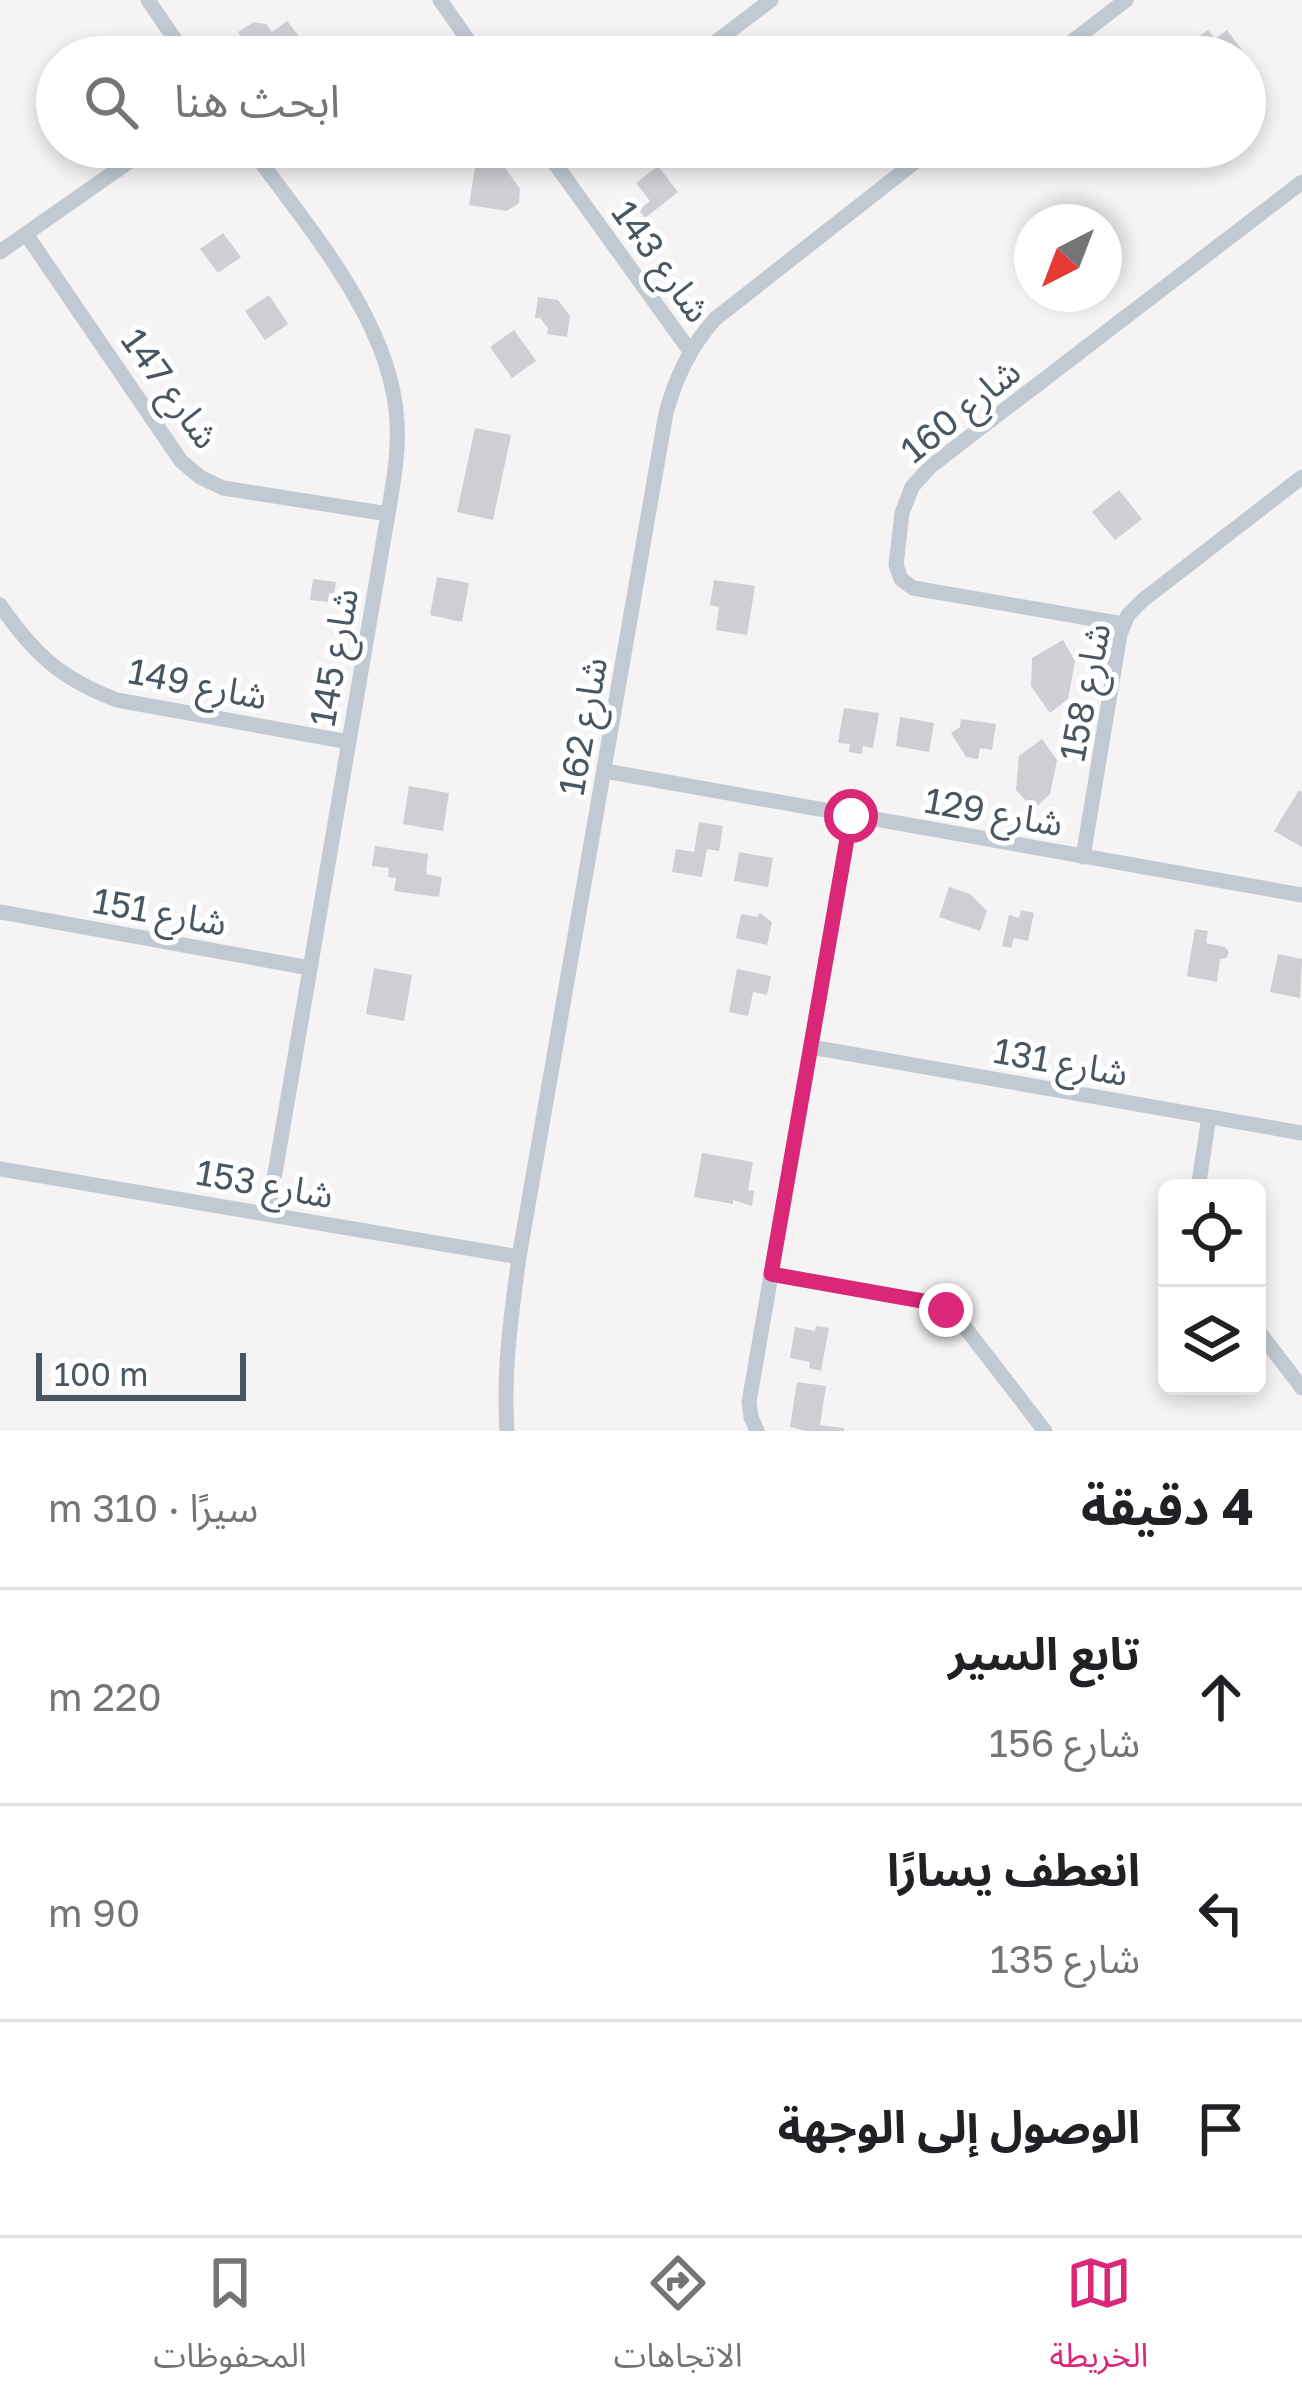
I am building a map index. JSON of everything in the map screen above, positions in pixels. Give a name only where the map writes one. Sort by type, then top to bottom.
[{"type":"street","points":[[148,0],[173,36]]},
{"type":"street","points":[[440,0],[465,36]]},
{"type":"street","points":[[724,36],[771,0]]},
{"type":"street","points":[[1079,36],[1126,0]]},
{"type":"street","points":[[0,252],[120,168]]},
{"type":"street","name":"شارع 145","points":[[265,168],[368,318],[383,350],[397,421],[388,514],[268,1214]]},
{"type":"street","name":"شارع 143","points":[[558,168],[690,351]]},
{"type":"street","name":"شارع 162","points":[[507,1431],[507,1342],[519,1257],[666,413],[690,351],[715,320],[907,168]]},
{"type":"street","name":"شارع 160","points":[[1123,624],[913,588],[896,565],[905,499],[931,466],[1302,182]]},
{"type":"street","name":"شارع 147","points":[[26,234],[181,461],[200,477],[223,488],[388,514]]},
{"type":"street","name":"شارع 158","points":[[1084,857],[1128,615],[1302,477]]},
{"type":"street","name":"شارع 149","points":[[0,604],[34,651],[87,689],[117,700],[349,742]]},
{"type":"street","name":"شارع 129","points":[[605,771],[1302,895]]},
{"type":"street","points":[[757,1431],[749,1402],[851,816]]},
{"type":"street","name":"شارع 151","points":[[0,912],[310,968]]},
{"type":"street","name":"شارع 131","points":[[811,1047],[1302,1133]]},
{"type":"street","points":[[1199,1179],[1209,1117]]},
{"type":"street","name":"شارع 153","points":[[0,1169],[519,1257]]},
{"type":"street","points":[[771,1274],[928,1302],[946,1310],[960,1321],[1045,1431]]},
{"type":"street","points":[[1266,1341],[1302,1388]]},
{"type":"building","points":[[287,21],[298,35],[240,36],[238,32],[254,22],[266,24],[272,32]]},
{"type":"building","points":[[475,168],[505,168],[520,189],[519,203],[507,211],[469,205]]},
{"type":"building","points":[[660,168],[678,192],[645,218],[639,210],[650,201],[636,183]]},
{"type":"building","points":[[223,233],[241,257],[218,273],[200,249]]},
{"type":"building","points":[[269,295],[288,324],[265,340],[245,311]]},
{"type":"building","points":[[538,297],[558,300],[570,316],[567,337],[547,334],[548,328],[535,318]]},
{"type":"building","points":[[514,330],[536,361],[512,378],[490,347]]},
{"type":"building","points":[[475,428],[511,435],[493,520],[457,512]]},
{"type":"building","points":[[1119,490],[1142,519],[1115,540],[1092,512]]},
{"type":"building","points":[[437,577],[469,583],[462,622],[430,615]]},
{"type":"building","points":[[313,579],[336,582],[328,602],[310,600]]},
{"type":"building","points":[[714,580],[755,586],[747,635],[716,630],[719,607],[710,605]]},
{"type":"building","points":[[1063,640],[1075,661],[1068,699],[1050,713],[1031,686],[1032,658]]},
{"type":"building","points":[[844,708],[879,713],[873,748],[863,746],[862,754],[849,752],[850,744],[838,743]]},
{"type":"building","points":[[900,717],[934,723],[929,752],[896,746]]},
{"type":"building","points":[[961,719],[996,724],[992,750],[980,748],[978,759],[966,757],[951,733],[960,727]]},
{"type":"building","points":[[1042,739],[1057,760],[1050,794],[1034,809],[1016,790],[1019,756]]},
{"type":"building","points":[[409,786],[449,793],[443,831],[403,824]]},
{"type":"building","points":[[1299,790],[1302,792],[1302,847],[1274,831]]},
{"type":"building","points":[[699,822],[723,826],[719,851],[707,849],[702,877],[672,872],[676,849],[694,852]]},
{"type":"building","points":[[375,846],[428,854],[426,874],[442,877],[439,897],[394,891],[396,878],[388,877],[389,868],[372,866]]},
{"type":"building","points":[[739,852],[773,858],[768,887],[734,881]]},
{"type":"building","points":[[949,887],[970,894],[987,911],[980,931],[939,917]]},
{"type":"building","points":[[1021,910],[1034,913],[1028,941],[1014,938],[1011,948],[1002,946],[1009,915],[1019,918]]},
{"type":"building","points":[[760,913],[772,922],[767,945],[736,938],[741,914],[757,917]]},
{"type":"building","points":[[1195,929],[1208,931],[1206,943],[1229,952],[1220,959],[1217,982],[1187,976]]},
{"type":"building","points":[[1278,954],[1302,959],[1300,998],[1270,992]]},
{"type":"building","points":[[374,968],[412,975],[404,1021],[366,1014]]},
{"type":"building","points":[[737,969],[771,976],[767,995],[753,992],[748,1016],[729,1012]]},
{"type":"building","points":[[702,1153],[753,1162],[748,1190],[754,1191],[752,1206],[694,1197]]},
{"type":"building","points":[[816,1326],[829,1328],[821,1371],[809,1368],[810,1362],[790,1358],[795,1327],[815,1331]]},
{"type":"building","points":[[797,1382],[826,1386],[820,1425],[844,1431],[790,1427]]},
{"type":"route","points":[[851,816],[771,1274],[928,1302],[946,1310]]}]
